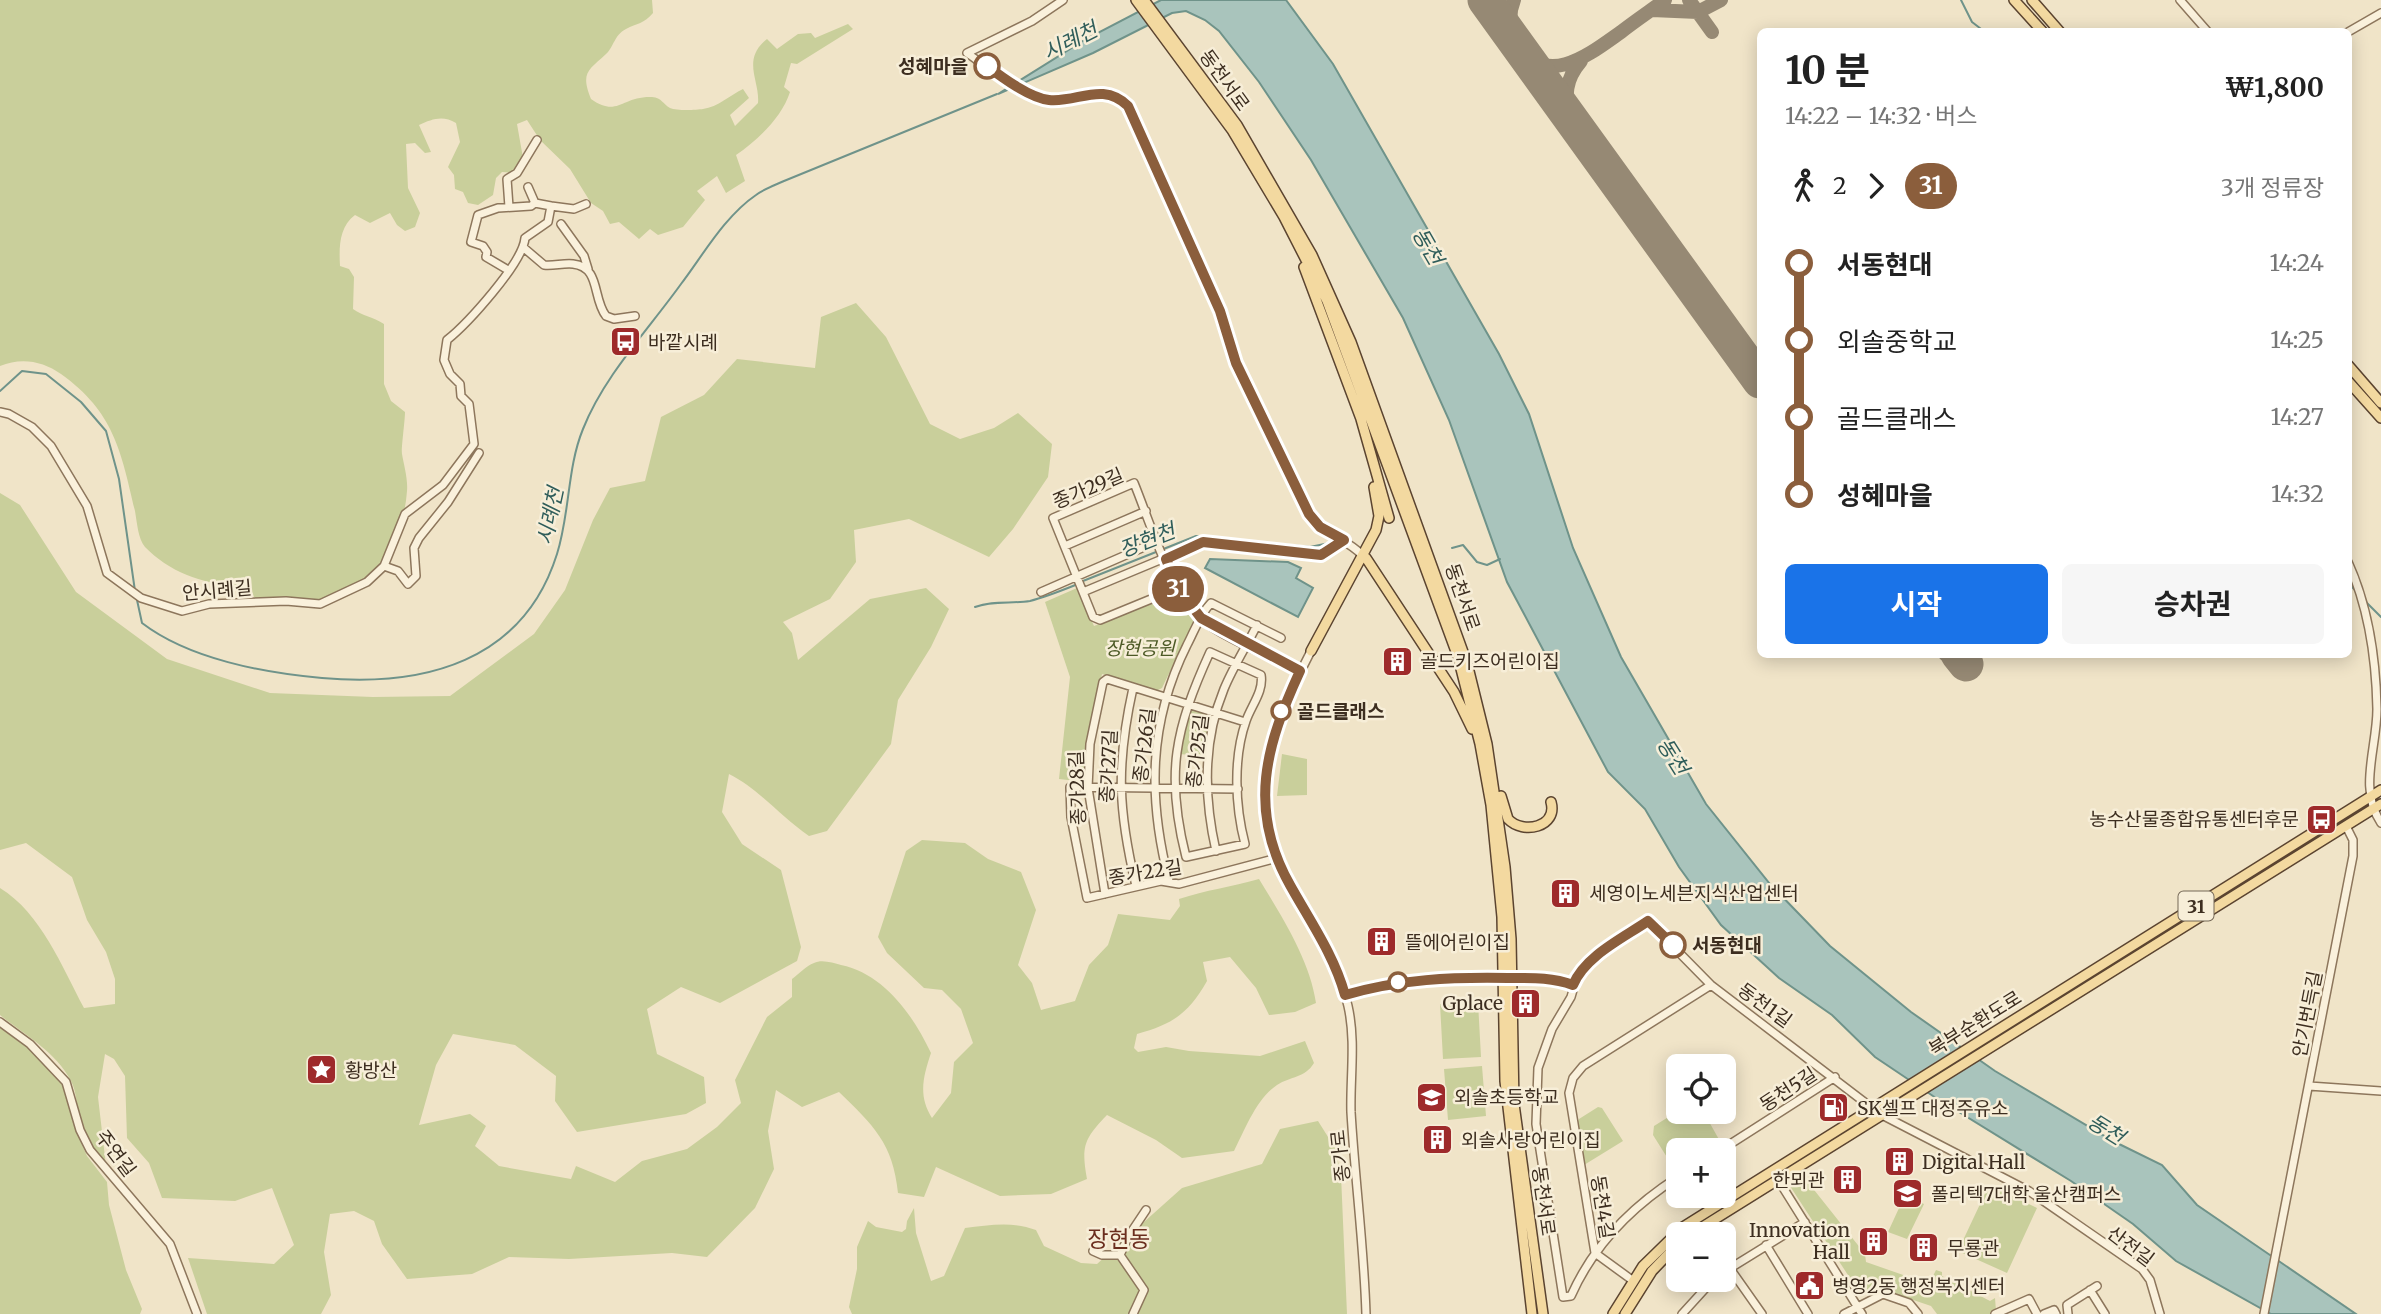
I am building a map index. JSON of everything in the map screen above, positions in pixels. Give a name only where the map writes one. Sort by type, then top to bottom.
[{"type":"main road","name":"동천서로","points":[[1136,0],[1175,46],[1267,173],[1333,298],[1453,619],[1487,744],[1505,867],[1505,1081],[1532,1314]]},
{"type":"main road","name":"동천서로","points":[[1144,0],[1232,130],[1284,216],[1340,334],[1447,621],[1468,692],[1484,765],[1499,879],[1514,1104],[1543,1314]]},
{"type":"main road","points":[[2014,0],[2041,28]]},
{"type":"main road","points":[[2020,0],[2042,28]]},
{"type":"main road","points":[[2035,0],[2058,28]]},
{"type":"main road","points":[[1284,216],[1362,419],[1389,518]]},
{"type":"main road","points":[[1311,651],[1365,553],[1378,523],[1378,501],[1343,370]]},
{"type":"main road","points":[[2352,370],[2381,403]]},
{"type":"main road","points":[[2352,385],[2381,418]]},
{"type":"main road","points":[[1365,553],[1458,698],[1484,765]]},
{"type":"main road","points":[[1487,744],[1506,815],[1511,823],[1523,829],[1535,827],[1552,814],[1551,802]]},
{"type":"main road","name":"북부순환도로","points":[[1613,1314],[1632,1280],[1655,1252],[1683,1227],[1881,1114],[2015,1024],[2381,790]]},
{"type":"main road","name":"북부순환도로","points":[[1714,1222],[1775,1174],[1871,1107],[2015,1024],[2381,804]]},
{"type":"main road","points":[[1625,1314],[1652,1271],[1666,1256]]},
{"type":"street","points":[[1063,0],[1032,20],[967,53],[995,72],[1048,100],[1096,93],[1116,97],[1128,106],[1220,311],[1236,363],[1309,514],[1320,527],[1365,553]]},
{"type":"street","points":[[2180,0],[2204,28]]},
{"type":"street","points":[[2352,30],[2381,13]]},
{"type":"street","points":[[509,207],[507,179],[517,173],[537,140]]},
{"type":"street","points":[[528,187],[535,203]]},
{"type":"street","points":[[508,270],[486,257],[487,252],[482,246],[471,242],[478,215],[509,207],[531,206],[535,203],[574,209],[586,204]]},
{"type":"street","points":[[479,453],[448,502],[419,538],[414,548],[415,576],[408,584],[398,570],[384,566],[405,514],[443,485],[474,444],[469,404],[461,396],[460,384],[447,370],[443,352],[447,340],[470,322],[474,311],[499,288],[524,248],[525,238],[548,222],[551,206]]},
{"type":"street","points":[[561,224],[584,256],[594,278],[596,300],[606,316],[614,319],[635,316]]},
{"type":"street","points":[[524,248],[544,265],[577,265],[588,268]]},
{"type":"street","name":"안시례길","points":[[0,412],[32,427],[51,446],[87,506],[103,567],[141,598],[182,611],[209,604],[286,601],[320,604],[367,582],[384,566]]},
{"type":"street","name":"종가29길","points":[[1178,588],[1100,620],[1093,617],[1053,518],[1134,483],[1178,588],[1201,618],[1300,671]]},
{"type":"street","points":[[1065,546],[1146,511]]},
{"type":"street","points":[[1083,591],[1203,542],[1321,555],[1344,540]]},
{"type":"street","points":[[1041,592],[1159,542]]},
{"type":"street","points":[[2352,570],[2367,619],[2377,708],[2368,787],[2372,810],[2381,823]]},
{"type":"street","points":[[1201,618],[1208,605],[1215,603],[1281,638]]},
{"type":"street","name":"종가26길","points":[[1169,881],[1160,846],[1153,788],[1156,744],[1166,696],[1201,618]]},
{"type":"street","name":"종가25길","points":[[1237,664],[1210,652],[1186,704],[1174,788],[1177,819],[1186,858],[1216,851],[1206,788],[1215,714],[1257,625]]},
{"type":"street","name":"종가로","points":[[1311,651],[1278,719],[1265,777],[1265,811],[1277,858],[1328,952],[1345,995],[1352,1032],[1351,1111],[1366,1314]]},
{"type":"street","points":[[1216,851],[1245,844],[1239,820],[1238,759],[1245,722],[1262,684],[1261,675],[1237,664]]},
{"type":"street","name":"종가28길","points":[[1105,894],[1088,788],[1090,744],[1103,682],[1107,679],[1133,688]]},
{"type":"street","points":[[1133,688],[1245,722]]},
{"type":"street","name":"종가27길","points":[[1133,688],[1125,722],[1119,788],[1124,834],[1136,886]]},
{"type":"street","name":"종가22길","points":[[1088,788],[1070,787],[1071,817],[1087,898],[1136,886],[1169,881],[1179,884],[1277,858]]},
{"type":"street","points":[[1088,788],[1238,789]]},
{"type":"street","points":[[2371,797],[2381,804]]},
{"type":"street","name":"안기번득길","points":[[2264,1314],[2353,856],[2353,840],[2346,826]]},
{"type":"street","name":"동천1길","points":[[1573,985],[1577,975],[1592,960],[1648,921],[1711,985],[1871,1107]]},
{"type":"street","points":[[1345,995],[1413,980],[1550,979],[1573,985],[1571,997],[1544,1048],[1535,1090],[1536,1124],[1545,1188],[1562,1294],[1566,1299],[1571,1296],[1595,1253],[1632,1210],[1666,1186]]},
{"type":"street","name":"동천4길","points":[[1632,1280],[1595,1253],[1570,1085],[1583,1066],[1711,985]]},
{"type":"street","name":"주연길","points":[[0,1022],[30,1044],[66,1082],[80,1130],[90,1150],[170,1244],[197,1314]]},
{"type":"street","name":"동천5길","points":[[1736,1140],[1835,1077]]},
{"type":"street","points":[[2309,1086],[2381,1091]]},
{"type":"street","name":"산전길","points":[[1871,1107],[2029,1191],[2142,1269],[2150,1280],[2161,1314]]},
{"type":"street","points":[[1775,1174],[1860,1310]]},
{"type":"street","points":[[1120,1255],[1146,1210]]},
{"type":"street","points":[[1736,1264],[1805,1222]]},
{"type":"street","points":[[1766,1245],[1808,1314]]},
{"type":"street","points":[[1093,1251],[1102,1255],[1120,1255]]},
{"type":"street","points":[[1120,1255],[1144,1290],[1133,1314]]},
{"type":"street","points":[[1736,1282],[1762,1314]]},
{"type":"street","points":[[2068,1314],[2067,1305],[2093,1288],[2105,1314]]},
{"type":"street","points":[[1682,1314],[1702,1292]]},
{"type":"street","points":[[1844,1314],[1860,1310],[1883,1294],[1909,1303],[1918,1314]]},
{"type":"street","points":[[1995,1314],[2029,1299],[2037,1314]]},
{"type":"street","points":[[2044,1314],[2054,1310],[2056,1314]]},
{"type":"green space","points":[[0,0],[652,0],[653,13],[650,17],[622,32],[609,51],[588,72],[586,83],[591,99],[608,107],[652,97],[673,109],[696,110],[714,106],[743,89],[749,98],[730,115],[735,126],[758,103],[753,62],[759,47],[767,39],[777,49],[798,34],[811,33],[815,38],[848,24],[853,29],[797,64],[791,63],[784,87],[790,92],[781,110],[761,135],[736,155],[745,181],[726,193],[717,176],[697,191],[705,200],[683,227],[658,235],[650,229],[639,239],[619,222],[610,224],[603,211],[591,203],[570,169],[540,140],[527,120],[517,124],[523,158],[516,173],[502,172],[496,178],[493,195],[478,205],[468,203],[463,192],[455,189],[454,175],[448,167],[460,142],[456,123],[437,119],[419,125],[431,152],[425,153],[415,143],[406,144],[408,188],[420,213],[415,227],[405,231],[397,225],[390,213],[370,223],[355,215],[343,231],[340,252],[340,266],[349,269],[354,277],[353,309],[384,324],[384,384],[391,401],[405,412],[402,451],[407,486],[404,511],[392,546],[370,574],[339,594],[320,601],[297,603],[256,601],[248,584],[220,584],[192,577],[155,557],[141,540],[130,489],[113,434],[93,403],[79,388],[47,366],[24,361],[0,366]]},
{"type":"green space","points":[[856,303],[886,337],[930,424],[960,439],[994,428],[1018,413],[1052,444],[1048,477],[1013,529],[989,557],[909,519],[854,530],[856,562],[830,599],[783,622],[792,633],[798,660],[870,599],[926,588],[949,609],[931,647],[898,700],[891,744],[827,831],[809,836],[750,787],[729,774],[722,812],[742,844],[781,870],[801,947],[797,961],[720,1003],[681,987],[647,1009],[657,1054],[704,1077],[706,1103],[686,1114],[577,1132],[555,1101],[556,1076],[515,1045],[453,1034],[436,1065],[419,1125],[470,1114],[486,1126],[475,1146],[499,1166],[571,1179],[576,1166],[615,1182],[642,1161],[687,1149],[717,1127],[741,1103],[735,1080],[767,1017],[792,997],[792,979],[808,966],[820,961],[831,962],[871,977],[906,1011],[931,1053],[923,1094],[932,1118],[951,1093],[954,1062],[973,1043],[961,1009],[942,990],[924,988],[887,953],[878,937],[906,851],[922,840],[965,843],[988,859],[1021,872],[1036,910],[1018,965],[1032,983],[1041,1010],[1075,1001],[1089,965],[1108,945],[1118,914],[1170,920],[1180,906],[1179,899],[1259,879],[1301,954],[1316,1003],[1295,1012],[1269,1015],[1256,988],[1230,957],[1203,962],[1207,981],[1193,1002],[1170,1022],[1137,1034],[1134,1048],[1138,1052],[1166,1047],[1260,1056],[1305,1041],[1314,1063],[1306,1072],[1277,1085],[1263,1098],[1234,1151],[1182,1158],[1156,1140],[1107,1115],[1093,1130],[1086,1144],[1084,1158],[1087,1179],[1051,1194],[1000,1196],[936,1167],[924,1197],[898,1193],[891,1161],[879,1136],[839,1092],[802,1107],[776,1090],[768,1131],[774,1169],[755,1208],[707,1257],[672,1253],[569,1259],[509,1257],[472,1274],[407,1279],[382,1244],[374,1221],[354,1211],[330,1214],[324,1252],[331,1295],[321,1314],[207,1314],[188,1258],[274,1264],[294,1245],[272,1188],[235,1201],[162,1198],[149,1163],[127,1138],[125,1076],[114,1059],[105,1054],[98,1097],[106,1166],[85,1131],[73,1085],[65,1071],[39,1045],[0,1015],[0,888],[39,926],[84,1008],[115,1004],[115,979],[106,952],[87,920],[72,877],[26,843],[0,850],[0,493],[20,505],[76,592],[167,659],[270,693],[373,697],[450,696],[534,634],[565,590],[593,520],[610,488],[645,481],[661,417],[704,395],[737,359],[815,368],[821,317]]},
{"type":"green space","name":"장현공원","points":[[1077,588],[1094,626],[1174,595],[1195,619],[1162,688],[1156,691],[1102,674],[1086,750],[1085,782],[1059,779],[1070,677],[1045,602]]},
{"type":"green space","points":[[1190,708],[1208,715],[1212,720],[1205,756],[1179,754]]},
{"type":"green space","points":[[1282,754],[1307,759],[1307,795],[1277,796]]},
{"type":"green space","points":[[1478,1002],[1481,1057],[1443,1059],[1440,1004]]},
{"type":"green space","points":[[0,1028],[30,1049],[64,1086],[76,1131],[87,1156],[107,1182],[109,1205],[126,1270],[142,1309],[140,1314],[0,1314]]},
{"type":"green space","points":[[1482,1066],[1486,1116],[1448,1120],[1444,1069]]},
{"type":"green space","points":[[1598,1107],[1602,1108],[1623,1141],[1584,1165],[1577,1124],[1579,1119]]},
{"type":"green space","points":[[1666,1118],[1666,1124],[1710,1124],[1718,1138],[1666,1138],[1666,1156],[1653,1135],[1654,1126]]},
{"type":"green space","points":[[1318,1121],[1335,1148],[1341,1175],[1347,1314],[852,1314],[849,1307],[857,1269],[857,1247],[868,1221],[876,1227],[902,1232],[906,1229],[914,1208],[916,1233],[931,1281],[944,1276],[965,1228],[983,1226],[1010,1225],[1036,1230],[1044,1246],[1081,1263],[1097,1264],[1182,1188],[1262,1164],[1280,1129]]},
{"type":"green space","points":[[1797,1177],[1807,1181],[1865,1254],[1866,1262],[1929,1284],[1936,1270],[1942,1272],[1942,1276],[1990,1301],[1995,1298],[1996,1311],[1990,1314],[1937,1314],[1931,1306],[1884,1290],[1877,1294],[1859,1292],[1788,1183]]},
{"type":"green space","points":[[1989,1185],[2037,1208],[2007,1273],[1958,1251]]},
{"type":"green space","points":[[1905,1195],[1924,1204],[1907,1239],[1888,1232]]},
{"type":"water","name":"동천","points":[[1161,0],[1286,0],[1333,64],[1499,354],[1529,414],[1573,548],[1621,657],[1706,804],[1770,884],[1830,946],[1911,1012],[1995,1071],[2113,1141],[2162,1165],[2197,1205],[2356,1314],[2271,1314],[2176,1261],[2133,1224],[2071,1181],[1875,1057],[1832,1015],[1779,978],[1721,925],[1679,867],[1645,809],[1608,772],[1507,582],[1449,420],[1403,318],[1311,160],[1259,82],[1219,31],[1205,20],[1186,11],[1172,13],[1093,53],[998,94],[1086,39]]},
{"type":"water","points":[[1210,559],[1288,562],[1301,568],[1296,578],[1313,588],[1298,617],[1205,568]]},
{"type":"waterway","points":[[1961,0],[1972,22],[1980,28]]},
{"type":"waterway","name":"시례천","points":[[137,600],[142,623],[182,646],[228,662],[300,676],[360,680],[397,678],[432,671],[465,660],[495,643],[520,620],[541,591],[557,554],[574,459],[592,409],[628,354],[734,214],[770,187],[997,94]]},
{"type":"waterway","name":"시례천","points":[[0,391],[22,371],[46,374],[81,402],[106,431],[119,479],[135,591]]},
{"type":"waterway","name":"장현천","points":[[1161,550],[1196,536],[1310,547],[1334,542]]},
{"type":"waterway","name":"장현천","points":[[1452,548],[1463,545],[1477,562],[1487,565],[1500,559]]},
{"type":"waterway","name":"장현천","points":[[1083,581],[1156,552]]},
{"type":"waterway","name":"장현천","points":[[975,607],[1030,601],[1078,584]]},
{"type":"waterway","points":[[2352,587],[2355,590]]},
{"type":"waterway","points":[[2366,602],[2381,617]]},
{"type":"taxiway","points":[[1514,0],[1510,24],[1518,46],[1530,59],[1543,65],[1556,66],[1583,57],[1665,0]]},
{"type":"taxiway","points":[[1689,0],[1712,32]]},
{"type":"taxiway","points":[[1652,10],[1698,12],[1721,0]]},
{"type":"taxiway","points":[[1571,119],[1567,88],[1581,61]]},
{"type":"taxiway","points":[[1951,658],[1966,658]]},
{"type":"runway","points":[[1485,0],[1757,377]]},
{"type":"runway","points":[[1961,658],[1966,664]]},
{"type":"bus line","name":"31","points":[[987,66],[1048,100],[1096,93],[1116,97],[1128,106],[1220,311],[1236,363],[1309,514],[1320,527],[1344,540],[1340,546],[1321,555],[1203,542],[1166,559],[1188,604],[1208,624],[1300,671],[1272,736],[1265,777],[1265,811],[1281,868],[1328,952],[1345,995],[1391,983],[1451,978],[1540,978],[1573,985],[1577,975],[1592,960],[1648,921],[1673,945]]},
{"type":"place","name":"성혜마을","points":[[987,66]]},
{"type":"place","name":"바깥시례","points":[[625,342]]},
{"type":"place","name":"골드키즈어린이집","points":[[1397,661]]},
{"type":"place","name":"골드클래스","points":[[1281,711]]},
{"type":"place","name":"농수산물종합유통센터후문","points":[[2322,819]]},
{"type":"place","name":"세영이노세븐지식산업센터","points":[[1566,893]]},
{"type":"place","name":"뜰에어린이집","points":[[1382,942]]},
{"type":"place","name":"서동현대","points":[[1673,945]]},
{"type":"place","name":"Gplace","points":[[1526,1003]]},
{"type":"place","name":"황방산","points":[[322,1070]]},
{"type":"place","name":"외솔초등학교","points":[[1431,1097]]},
{"type":"place","name":"SK셀프 대정주유소","points":[[1834,1108]]},
{"type":"place","name":"외솔사랑어린이집","points":[[1438,1140]]},
{"type":"place","name":"Digital Hall","points":[[1899,1162]]},
{"type":"place","name":"한뫼관","points":[[1848,1180]]},
{"type":"place","name":"폴리텍7대학 울산캠퍼스","points":[[1908,1194]]},
{"type":"place","name":"Innovation Hall","points":[[1873,1241]]},
{"type":"place","name":"무룡관","points":[[1924,1248]]},
{"type":"place","name":"병영2동 행정복지센터","points":[[1809,1286]]},
{"type":"district","name":"장현동","points":[[1119,1238]]}]
